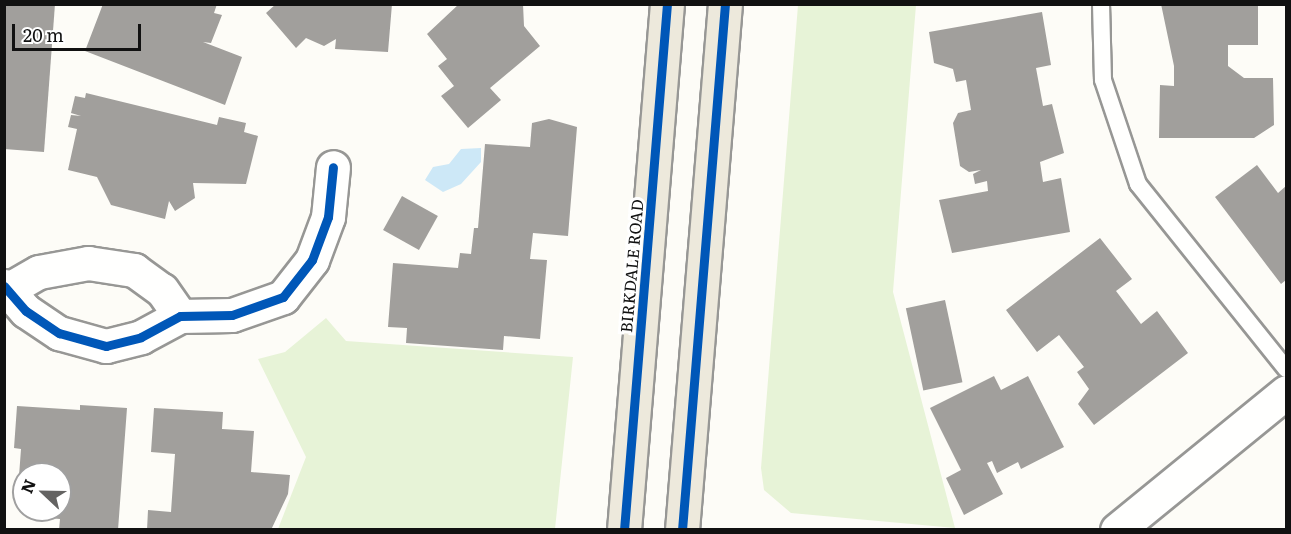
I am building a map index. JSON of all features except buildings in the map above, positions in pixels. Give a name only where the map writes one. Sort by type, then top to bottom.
[{"type":"main road","name":"BIRKDALE ROAD","points":[[624,530],[667,4]]},
{"type":"main road","points":[[682,530],[725,4]]},
{"type":"street","points":[[180,316],[162,290],[134,270],[88,263],[39,272],[7,288],[26,311],[59,333],[106,346],[141,337],[180,316],[232,315],[283,297],[312,260],[328,217],[333,167]]},
{"type":"street","points":[[1117,530],[1287,392]]},
{"type":"lane","points":[[1101,4],[1103,80],[1138,184],[1287,369]]},
{"type":"green space","points":[[798,5],[916,5],[893,292],[955,528],[791,513],[764,490],[761,468]]},
{"type":"green space","points":[[326,318],[346,341],[573,357],[555,529],[278,529],[306,457],[258,359],[285,352]]},
{"type":"water","points":[[481,148],[481,162],[461,184],[443,192],[425,180],[433,167],[449,164],[461,149]]},
{"type":"cycle path","points":[[624,530],[667,4]]},
{"type":"cycle path","points":[[682,530],[725,4]]},
{"type":"cycle path","points":[[4,286],[26,311],[59,333],[106,346],[141,337],[180,316],[232,315],[283,297],[312,260],[328,217],[333,167]]}]
